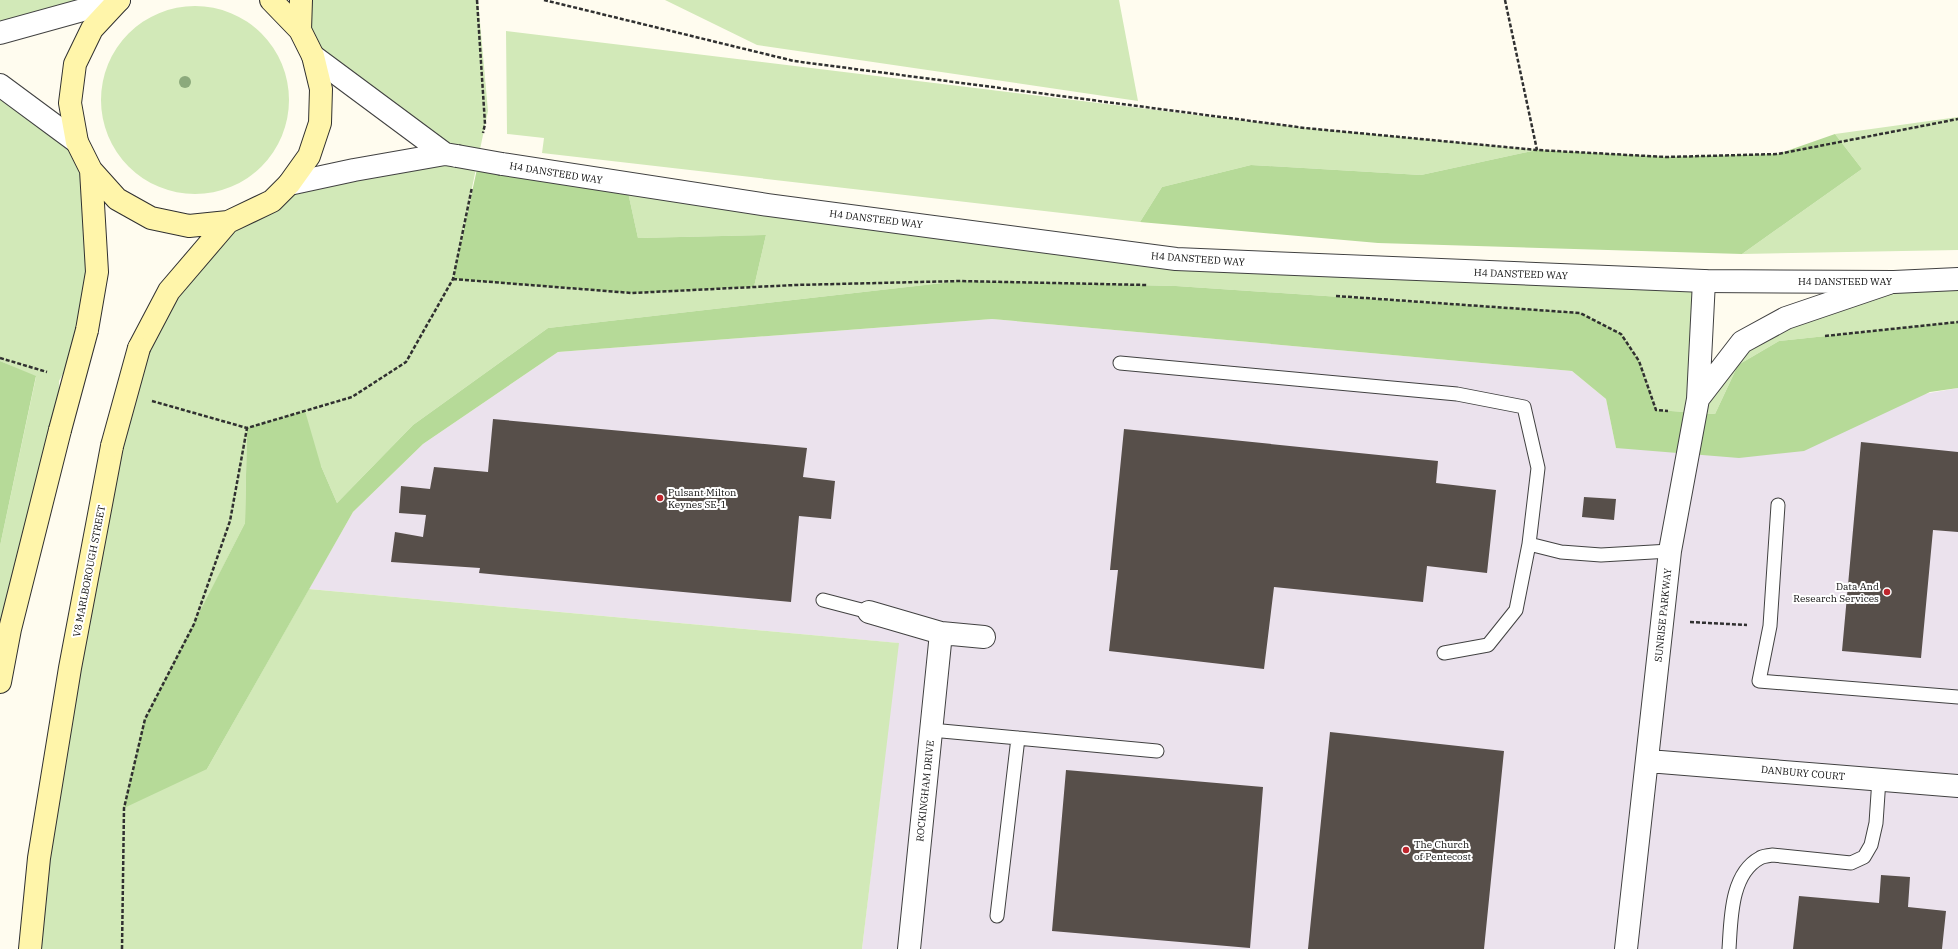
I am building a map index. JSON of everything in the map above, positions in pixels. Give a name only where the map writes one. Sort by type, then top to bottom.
[{"type":"main road","points":[[119,0],[92,29],[75,64],[70,103],[77,142],[91,170],[117,199],[151,218],[189,226],[228,222],[272,201],[290,184],[309,156],[320,123],[321,89],[313,56],[300,30],[271,0]]},
{"type":"main road","points":[[300,30],[301,0]]},
{"type":"main road","points":[[0,682],[10,629],[60,430],[87,330],[97,272],[91,170]]},
{"type":"main road","name":"V8 MARLBOROUGH STREET","points":[[30,949],[38,858],[70,668],[112,446],[139,348],[169,291],[228,222]]},
{"type":"street","points":[[0,33],[119,0]]},
{"type":"street","name":"H4 DANSTEED WAY","points":[[313,56],[451,155]]},
{"type":"street","points":[[0,85],[77,142]]},
{"type":"street","name":"H4 DANSTEED WAY","points":[[290,184],[354,170],[451,155],[768,205],[1176,259],[1704,281],[1894,282],[1958,279]]},
{"type":"street","name":"SUNRISE PARKWAY","points":[[1626,949],[1648,761],[1670,551],[1696,406],[1704,281]]},
{"type":"street","points":[[1696,406],[1742,342],[1786,318],[1894,282]]},
{"type":"street","points":[[869,612],[941,633],[984,637]]},
{"type":"street","name":"ROCKINGHAM DRIVE","points":[[909,949],[941,633]]},
{"type":"street","name":"DANBURY COURT","points":[[1648,761],[1958,786]]},
{"type":"lane","points":[[1120,363],[1457,394],[1524,407],[1538,468],[1529,544],[1516,610],[1488,645],[1444,653]]},
{"type":"lane","points":[[1778,505],[1770,626],[1759,681],[1958,697]]},
{"type":"lane","points":[[1529,544],[1561,552],[1601,555],[1670,551]]},
{"type":"lane","points":[[823,600],[869,612]]},
{"type":"lane","points":[[931,730],[1157,751]]},
{"type":"lane","points":[[998,916],[1018,738]]},
{"type":"lane","points":[[1728,949],[1732,908],[1737,887],[1746,871],[1760,858],[1772,855],[1851,863],[1864,857],[1871,845],[1876,823],[1879,779]]},
{"type":"path","points":[[478,0],[485,124],[482,139]]},
{"type":"path","points":[[544,0],[794,61],[1305,128],[1537,150],[1666,157],[1778,154],[1958,119]]},
{"type":"path","points":[[1506,0],[1537,150]]},
{"type":"path","points":[[122,949],[124,808],[145,719],[194,624],[230,521],[247,428],[352,397],[406,362],[453,279],[472,186]]},
{"type":"path","points":[[453,279],[632,293],[795,285],[952,282],[1153,285]]},
{"type":"path","points":[[1332,295],[1580,312],[1621,334],[1639,361],[1656,410],[1696,406]]},
{"type":"path","points":[[1819,336],[1958,322]]},
{"type":"path","points":[[0,358],[49,372]]},
{"type":"path","points":[[1662,621],[1770,626]]},
{"type":"shaded area","points":[[992,319],[1572,371],[1606,399],[1616,448],[1958,388],[1958,949],[862,949],[898,643],[309,589],[353,512],[423,444],[558,352]]},
{"type":"green space","points":[[0,0],[119,0],[0,33]]},
{"type":"green space","points":[[301,0],[478,0],[488,111],[453,279],[632,293],[754,287],[766,235],[638,238],[626,183],[1176,259],[1704,281],[1698,398],[1742,342],[1894,282],[1958,279],[1958,322],[1779,341],[1738,365],[1715,414],[1656,410],[1639,361],[1580,313],[1176,286],[960,281],[548,328],[413,425],[337,503],[321,466],[247,428],[245,523],[194,624],[207,769],[309,589],[899,643],[862,949],[30,949],[39,858],[139,348],[228,222],[289,184],[444,154],[313,56]]},
{"type":"green space","points":[[665,0],[1119,0],[1138,101],[757,45]]},
{"type":"green space","points":[[186,6],[204,6],[231,13],[255,27],[262,33],[268,40],[282,64],[289,91],[289,109],[282,136],[268,160],[262,167],[255,173],[231,187],[204,194],[186,194],[168,190],[151,183],[135,173],[122,160],[112,144],[105,127],[101,109],[101,91],[105,73],[112,56],[122,40],[135,27],[151,17],[168,10]]},
{"type":"green space","points":[[506,31],[1305,128],[1537,150],[1421,175],[1251,165],[1162,187],[1140,222],[542,153],[544,138],[507,134]]},
{"type":"green space","points":[[0,85],[91,170],[87,330],[59,381],[60,430],[0,682],[0,546],[36,377],[0,361]]},
{"type":"green space","points":[[1958,117],[1958,250],[1742,254],[1862,169],[1835,134]]},
{"type":"green space","points":[[1835,134],[1862,169],[1742,254],[1378,243],[1140,222],[1162,187],[1251,165],[1421,175],[1537,150],[1666,157],[1778,154]]},
{"type":"green space","points":[[479,160],[626,183],[638,238],[766,235],[754,287],[632,293],[453,279]]},
{"type":"green space","points":[[960,281],[1176,286],[1580,313],[1621,334],[1639,361],[1656,410],[1715,414],[1738,365],[1779,341],[1958,322],[1958,388],[1930,392],[1804,451],[1739,458],[1616,448],[1606,399],[1572,371],[992,319],[558,352],[423,444],[353,512],[207,769],[124,808],[145,719],[245,523],[247,428],[305,411],[321,466],[337,503],[413,425],[548,328]]},
{"type":"green space","points":[[0,361],[36,376],[0,546]]},
{"type":"building","name":"Pulsant Milton Keynes SE-1","points":[[493,419],[807,448],[803,477],[835,481],[831,519],[799,516],[791,602],[479,573],[480,568],[391,562],[395,532],[423,537],[426,515],[399,513],[401,486],[430,489],[434,467],[488,472]]},
{"type":"building","points":[[1124,429],[1438,461],[1436,483],[1496,490],[1487,573],[1427,566],[1423,602],[1274,587],[1264,669],[1109,651],[1118,570],[1110,570]]},
{"type":"building","name":"Data And Research Services","points":[[1861,442],[1958,452],[1958,532],[1933,530],[1921,658],[1842,651]]},
{"type":"building","points":[[1584,497],[1616,499],[1614,520],[1582,517]]},
{"type":"building","name":"The Church of Pentecost","points":[[1330,732],[1504,751],[1484,949],[1308,949]]},
{"type":"building","points":[[1066,770],[1263,787],[1250,948],[1052,931]]},
{"type":"building","points":[[1881,875],[1910,877],[1908,907],[1946,911],[1942,949],[1793,949],[1799,896],[1879,903]]},
{"type":"place","name":"Pulsant Milton Keynes SE-1","points":[[660,498]]},
{"type":"place","name":"Data And Research Services","points":[[1887,592]]},
{"type":"place","name":"The Church of Pentecost","points":[[1406,850]]}]
